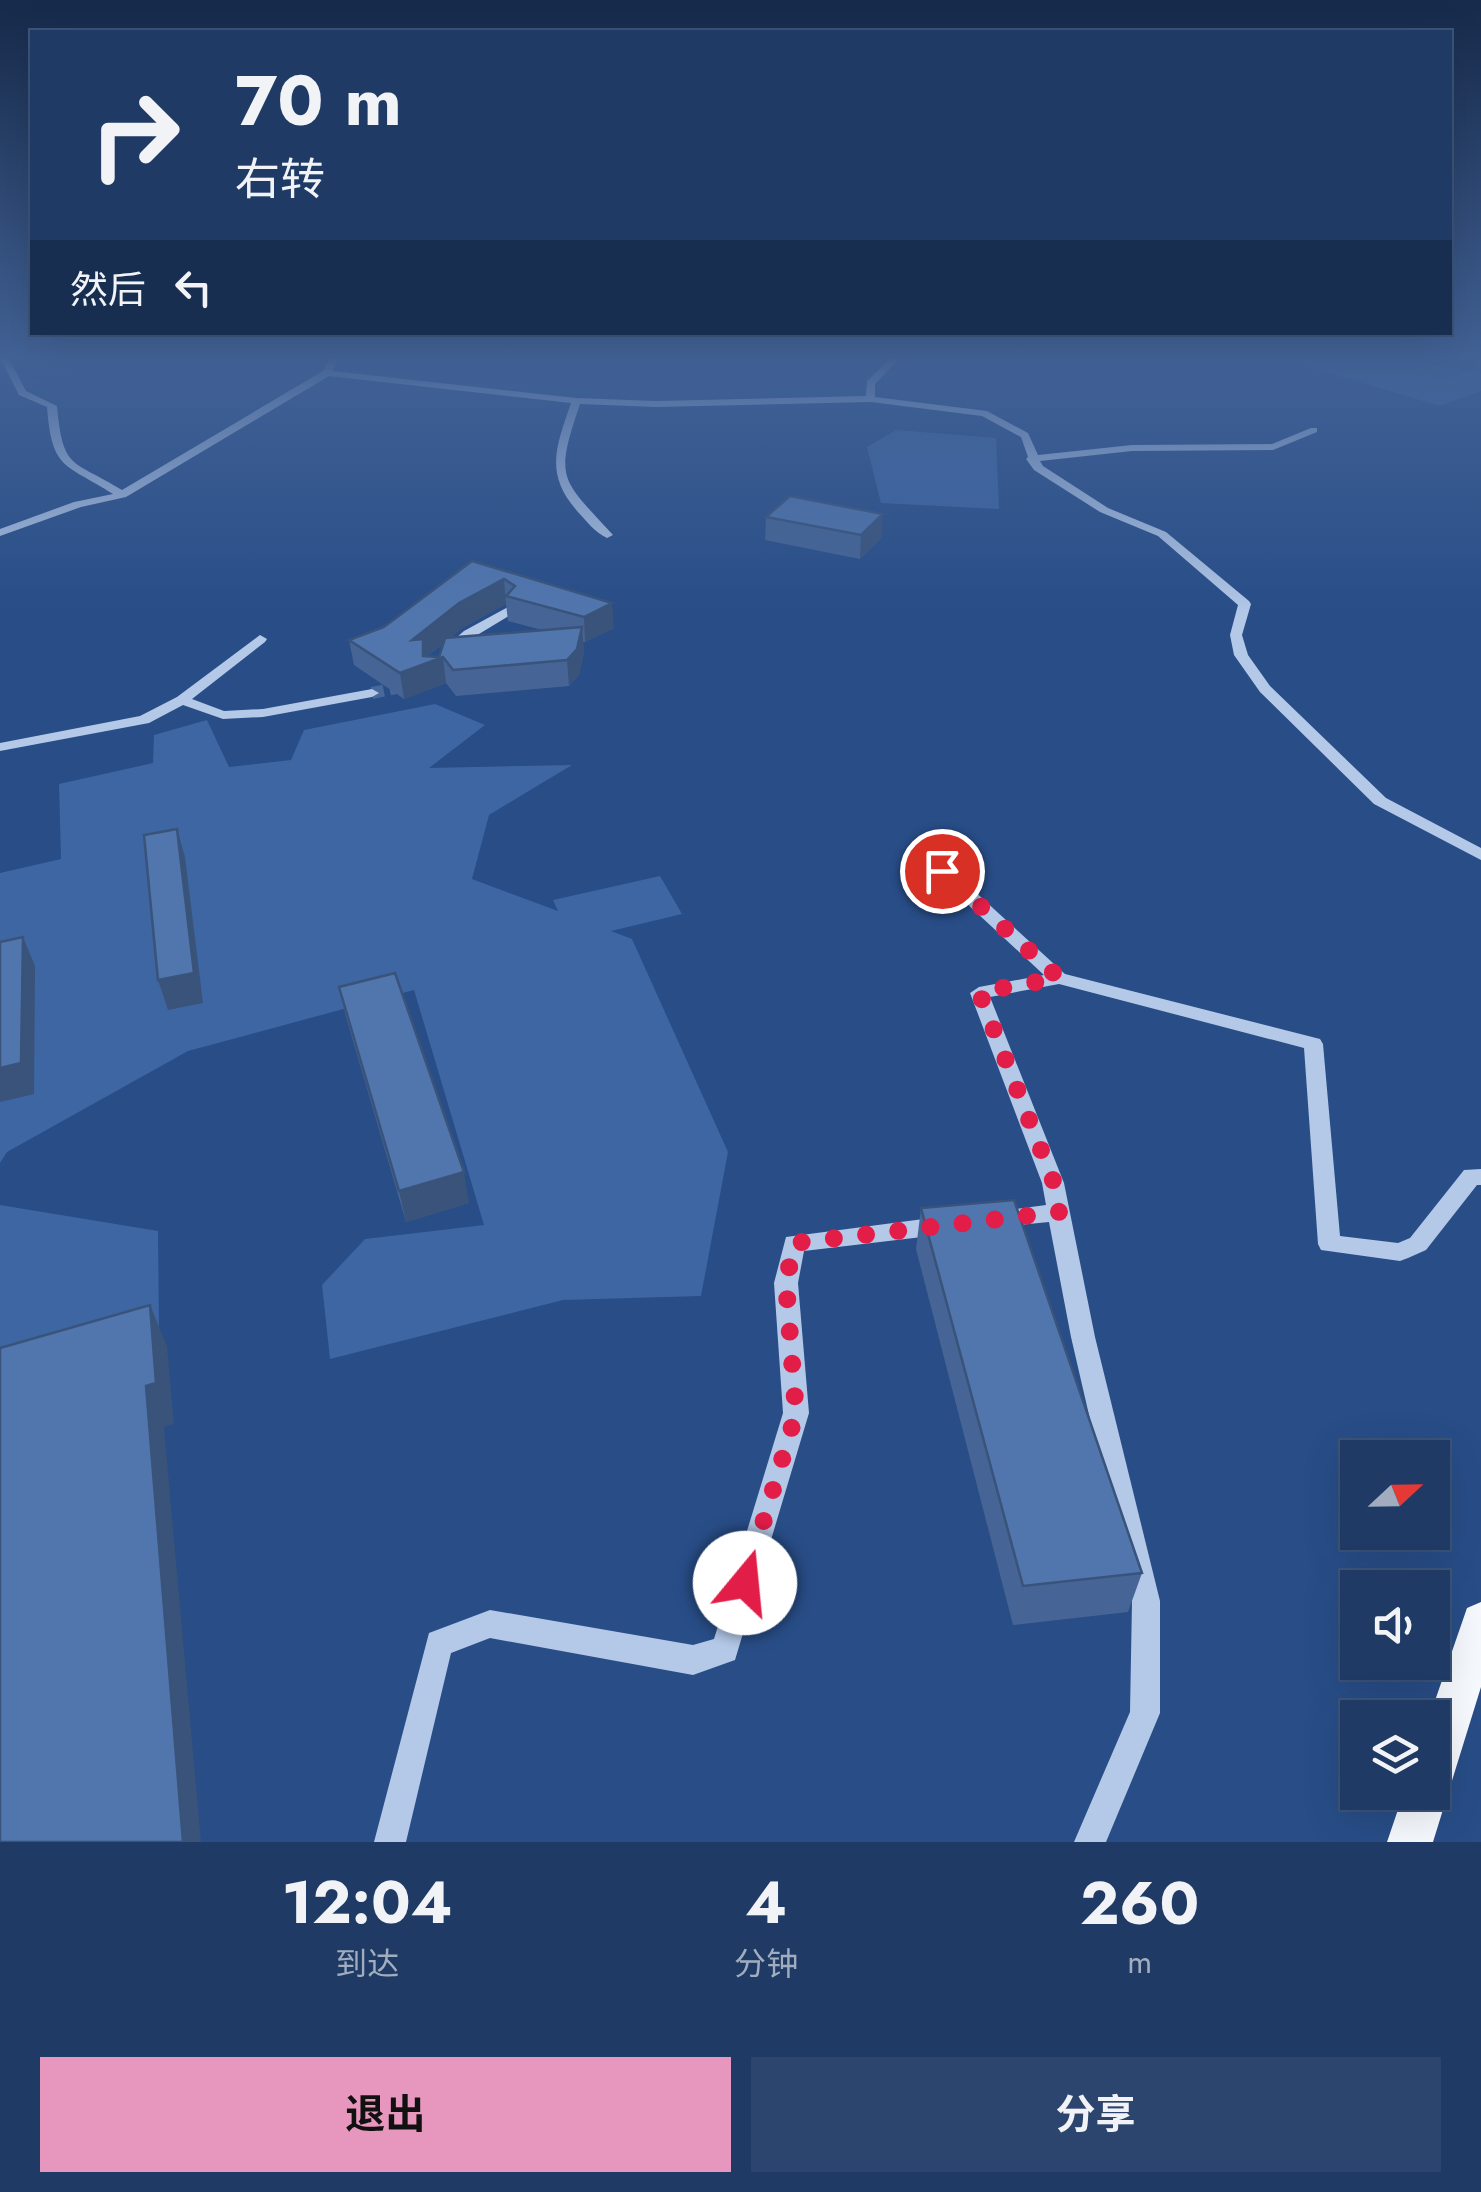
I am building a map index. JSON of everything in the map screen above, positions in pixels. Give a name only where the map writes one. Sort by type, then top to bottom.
[{"type":"main road","points":[[1450,1718],[1481,1622]]},
{"type":"main road","points":[[1410,1842],[1420,1810]]},
{"type":"street","points":[[54,443],[60,460],[122,495]]},
{"type":"street","points":[[0,533],[78,504],[122,495],[209,443]]},
{"type":"street","points":[[562,443],[556,460],[559,476],[581,511],[607,535]]},
{"type":"street","points":[[1027,443],[1038,468],[1104,510],[1162,534],[1244,604],[1236,635],[1241,654],[1266,690],[1380,801],[1481,855]]},
{"type":"street","points":[[1031,459],[1132,448],[1273,447],[1283,443]]},
{"type":"street","points":[[438,661],[469,634],[508,611]]},
{"type":"street","points":[[0,747],[144,720],[182,700],[260,639]]},
{"type":"street","points":[[182,700],[223,715],[372,693]]},
{"type":"street","points":[[942,871],[1059,978]]},
{"type":"street","points":[[1090,1842],[1145,1712],[1146,1601],[1082,1338],[1054,1183],[979,992],[1059,978],[1313,1044],[1329,1244],[1400,1252],[1418,1244],[1472,1176],[1481,1178]]},
{"type":"street","points":[[390,1842],[439,1644],[490,1624],[693,1660],[725,1650],[796,1413],[786,1283],[794,1243],[1059,1212]]},
{"type":"shaded area","points":[[874,443],[996,443],[999,509],[881,503],[867,447]]},
{"type":"shaded area","points":[[435,704],[485,725],[429,768],[572,765],[489,815],[472,879],[558,911],[553,900],[660,876],[682,914],[611,931],[632,939],[728,1152],[701,1296],[563,1300],[330,1359],[322,1285],[365,1239],[484,1225],[414,990],[188,1051],[7,1152],[0,1163],[0,873],[61,859],[59,784],[153,763],[154,735],[207,720],[229,767],[291,760],[304,730]]},
{"type":"shaded area","points":[[0,1205],[158,1231],[159,1331],[0,1378]]},
{"type":"building","points":[[790,496],[883,514],[861,535],[766,517]]},
{"type":"building","points":[[472,561],[612,603],[584,617],[506,596],[515,586],[504,579],[459,603],[412,640],[423,639],[423,656],[439,657],[445,638],[582,627],[577,649],[567,660],[453,670],[443,657],[400,673],[349,640],[384,627]]},
{"type":"building","points":[[177,829],[194,973],[158,980],[144,835]]},
{"type":"building","points":[[23,937],[21,1063],[0,1068],[0,942]]},
{"type":"building","points":[[395,973],[464,1172],[399,1191],[339,987]]},
{"type":"building","points":[[1014,1200],[1142,1573],[1023,1586],[921,1208]]},
{"type":"building","points":[[150,1305],[156,1383],[146,1386],[183,1842],[0,1842],[0,1348]]},
{"type":"tunnel","points":[[372,693],[411,685]]},
{"type":"route","points":[[745,1583],[796,1413],[786,1283],[794,1243],[1059,1212],[1054,1183],[979,992],[1059,978],[942,871]]}]
